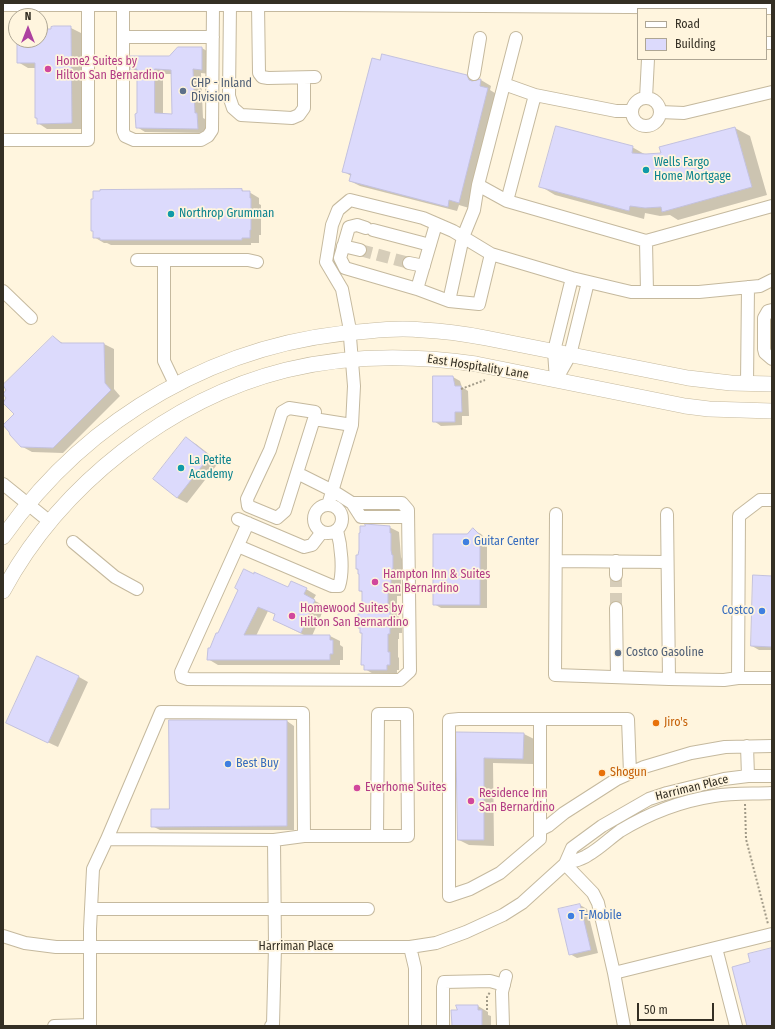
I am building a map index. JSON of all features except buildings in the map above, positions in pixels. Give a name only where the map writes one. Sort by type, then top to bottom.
[{"type":"main road","points":[[3,537],[27,504],[60,469],[79,451],[129,412],[175,384],[241,356],[281,344],[350,332],[385,330],[442,331],[486,338],[688,378],[714,382],[772,384]]},
{"type":"main road","name":"East Hospitality Lane","points":[[3,590],[21,561],[50,522],[79,490],[110,462],[144,437],[191,407],[219,393],[251,380],[287,370],[351,360],[418,358],[455,361],[685,406],[709,409],[772,411]]},
{"type":"street","points":[[3,5],[376,4],[772,8]]},
{"type":"street","points":[[3,140],[88,140],[88,5]]},
{"type":"street","points":[[123,5],[123,131],[125,136],[134,140],[201,140],[208,136],[212,130],[213,5]]},
{"type":"street","points":[[230,5],[229,96],[233,108],[241,115],[292,118],[299,115],[304,108],[309,78],[268,78],[262,77],[259,73],[258,5]]},
{"type":"street","points":[[123,36],[213,39]]},
{"type":"street","points":[[474,74],[480,38]]},
{"type":"street","points":[[449,301],[463,237],[474,210],[478,185],[516,38]]},
{"type":"street","points":[[646,98],[648,60]]},
{"type":"street","points":[[504,84],[535,95],[616,112],[632,111]]},
{"type":"street","points":[[660,112],[684,113],[772,92]]},
{"type":"street","points":[[507,201],[535,95]]},
{"type":"street","points":[[641,98],[646,98],[652,99],[656,102],[660,112],[659,118],[656,122],[646,126],[640,125],[636,122],[632,111],[636,101],[641,98]]},
{"type":"street","points":[[478,185],[507,201],[646,241],[772,206]]},
{"type":"street","points":[[328,506],[352,425],[354,386],[350,332],[342,289],[326,262],[332,225],[338,210],[350,200],[423,218],[453,231],[491,254],[572,278],[631,292],[699,292],[760,286],[772,280]]},
{"type":"street","points":[[418,290],[436,224]]},
{"type":"street","points":[[430,245],[357,225],[349,227],[340,258],[345,268],[449,301],[479,304],[491,254]]},
{"type":"street","points":[[646,241],[646,292]]},
{"type":"street","points":[[344,246],[360,250]]},
{"type":"street","points":[[137,260],[248,260],[257,262]]},
{"type":"street","points":[[164,260],[164,361],[175,384]]},
{"type":"street","points":[[409,263],[424,266]]},
{"type":"street","points":[[556,380],[554,351],[572,278]]},
{"type":"street","points":[[556,380],[570,355],[588,282]]},
{"type":"street","points":[[748,287],[748,384]]},
{"type":"street","points":[[3,291],[31,318]]},
{"type":"street","points":[[772,310],[768,312],[764,318],[764,349],[772,359]]},
{"type":"street","points":[[289,408],[315,412],[314,419],[285,511],[277,518],[248,506],[247,499],[270,450],[282,412],[289,408]]},
{"type":"street","points":[[314,419],[352,425]]},
{"type":"street","points":[[297,473],[333,491],[352,503],[402,503],[408,510],[410,671],[400,680],[188,679],[182,677],[182,672],[238,546],[243,521],[304,546],[312,546],[322,532]]},
{"type":"street","points":[[3,484],[50,522]]},
{"type":"street","points":[[738,678],[739,516],[760,500],[772,500]]},
{"type":"street","points":[[323,506],[333,507],[341,514],[342,520],[337,530],[327,533],[317,529],[314,519],[318,509],[323,506]]},
{"type":"street","points":[[556,514],[555,675],[724,680],[738,678],[772,678]]},
{"type":"street","points":[[666,514],[669,679]]},
{"type":"street","points":[[238,546],[332,586],[339,586],[342,579],[340,542],[337,530]]},
{"type":"street","points":[[73,542],[115,577],[137,589]]},
{"type":"street","points":[[556,561],[666,562]]},
{"type":"street","points":[[616,562],[616,575]]},
{"type":"street","points":[[616,608],[617,677]]},
{"type":"street","points":[[54,1026],[90,1026],[90,946],[93,869],[107,840],[161,712],[303,713],[304,836]]},
{"type":"street","points":[[107,840],[274,840],[304,836],[377,836],[408,836],[407,714],[378,714],[377,836]]},
{"type":"street","points":[[540,720],[540,839],[500,872],[470,889],[448,896],[449,720],[628,719],[630,773]]},
{"type":"street","points":[[747,746],[748,776]]},
{"type":"street","points":[[540,830],[617,779],[644,767],[691,754],[725,747],[772,746]]},
{"type":"street","name":"Harriman Place","points":[[565,864],[572,848],[602,826],[648,799],[700,784],[724,779],[748,776],[772,776]]},
{"type":"street","name":"Harriman Place","points":[[3,936],[25,942],[56,947],[410,947],[436,942],[466,932],[503,915],[522,903],[565,864],[587,856],[620,832],[648,816],[673,806],[714,796],[772,793]]},
{"type":"street","points":[[271,1026],[273,1024],[275,948],[274,840]]},
{"type":"street","points":[[565,864],[593,893],[598,903],[624,1026]]},
{"type":"street","points":[[91,909],[368,909]]},
{"type":"street","points":[[614,973],[771,934]]},
{"type":"street","points":[[410,947],[415,968],[415,1026]]},
{"type":"street","points":[[716,948],[736,1026]]},
{"type":"street","points":[[443,1026],[444,982],[505,981],[502,992],[503,1026]]},
{"type":"path","points":[[461,389],[485,380]]},
{"type":"path","points":[[745,804],[746,839],[771,934]]},
{"type":"tunnel","points":[[360,250],[409,263]]},
{"type":"tunnel","points":[[616,575],[616,608]]},
{"type":"place","name":"Home2 Suites by Hilton San Bernardino","points":[[48,69]]},
{"type":"place","name":"CHP - Inland Division","points":[[183,91]]},
{"type":"place","name":"Wells Fargo Home Mortgage","points":[[646,170]]},
{"type":"place","name":"Northrop Grumman","points":[[171,214]]},
{"type":"place","name":"La Petite Academy","points":[[181,468]]},
{"type":"place","name":"Guitar Center","points":[[466,542]]},
{"type":"place","name":"Hampton Inn & Suites San Bernardino","points":[[375,582]]},
{"type":"place","name":"Costco","points":[[762,611]]},
{"type":"place","name":"Homewood Suites by Hilton San Bernardino","points":[[292,616]]},
{"type":"place","name":"Costco Gasoline","points":[[618,653]]},
{"type":"place","name":"Jiro's","points":[[656,723]]},
{"type":"place","name":"Best Buy","points":[[228,764]]},
{"type":"place","name":"Shogun","points":[[602,773]]},
{"type":"place","name":"Everhome Suites","points":[[357,788]]},
{"type":"place","name":"Residence Inn San Bernardino","points":[[471,801]]},
{"type":"place","name":"T-Mobile","points":[[571,916]]}]
